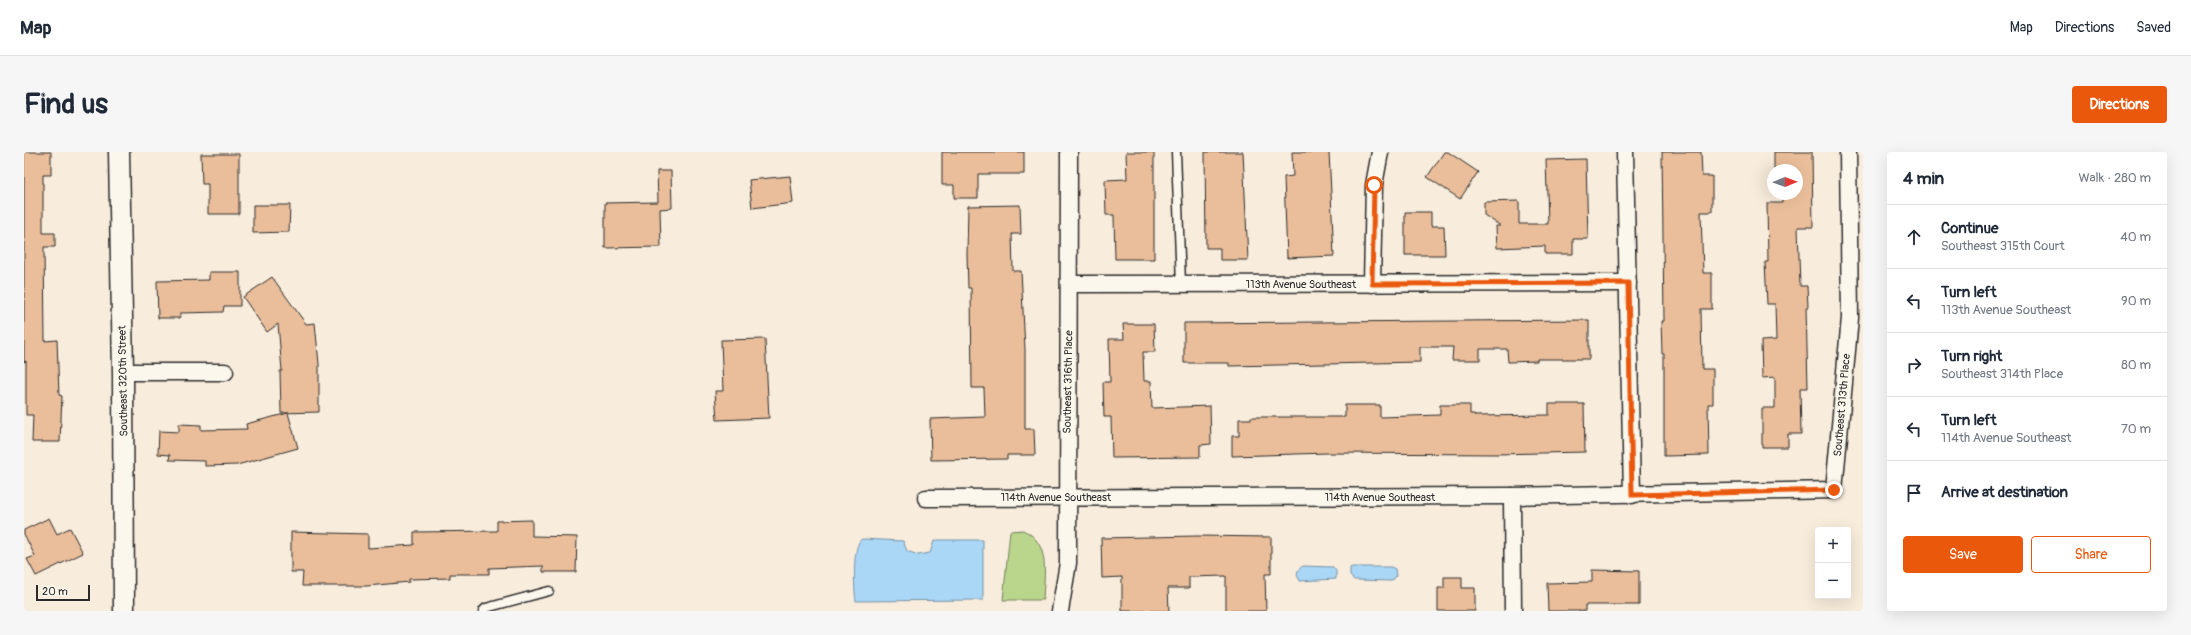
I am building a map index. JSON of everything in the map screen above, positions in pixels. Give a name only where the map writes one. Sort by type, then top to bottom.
[{"type":"street","name":"Southeast 320th Street","points":[[119,152],[123,372],[124,611]]},
{"type":"street","name":"Southeast 316th Place","points":[[1060,611],[1068,563],[1067,497],[1070,284],[1069,152]]},
{"type":"street","points":[[1372,284],[1374,185],[1380,152]]},
{"type":"street","points":[[1625,152],[1632,495]]},
{"type":"street","name":"Southeast 313th Place","points":[[1834,490],[1850,318],[1848,152]]},
{"type":"street","name":"113th Avenue Southeast","points":[[1070,284],[1628,283]]},
{"type":"street","points":[[123,372],[225,372]]},
{"type":"street","name":"114th Avenue Southeast","points":[[926,498],[1632,495],[1834,490]]},
{"type":"street","points":[[1512,496],[1513,611]]},
{"type":"lane","points":[[1176,152],[1181,284]]},
{"type":"lane","points":[[483,611],[486,608],[549,591]]},
{"type":"green space","points":[[1023,530],[1032,536],[1042,551],[1044,560],[1043,600],[1003,600],[1010,531]]},
{"type":"water","points":[[862,539],[903,541],[907,551],[918,555],[930,553],[934,541],[938,540],[983,540],[983,600],[856,601],[854,578],[855,558],[859,543]]},
{"type":"water","points":[[1303,566],[1333,567],[1336,571],[1336,579],[1300,581],[1297,575],[1298,570]]},
{"type":"water","points":[[1391,567],[1395,569],[1396,576],[1392,581],[1354,580],[1350,576],[1350,568]]},
{"type":"building","points":[[24,152],[51,152],[51,175],[43,175],[43,233],[55,233],[55,247],[44,247],[45,341],[57,340],[59,395],[62,396],[60,442],[32,442],[33,415],[26,415],[26,361],[24,362]]},
{"type":"building","points":[[942,152],[1024,152],[1024,174],[978,174],[978,198],[954,198],[954,185],[942,185]]},
{"type":"building","points":[[1126,152],[1154,152],[1154,259],[1115,259],[1114,215],[1106,215],[1105,180],[1127,179]]},
{"type":"building","points":[[1205,152],[1243,152],[1248,260],[1220,260],[1220,248],[1206,248]]},
{"type":"building","points":[[1292,152],[1329,152],[1334,256],[1287,258],[1284,177],[1293,176]]},
{"type":"building","points":[[1444,152],[1448,152],[1478,172],[1460,199],[1427,177]]},
{"type":"building","points":[[1662,152],[1701,152],[1702,176],[1712,176],[1712,212],[1701,212],[1703,273],[1712,273],[1712,309],[1701,309],[1702,369],[1713,369],[1713,404],[1708,404],[1709,455],[1664,456],[1664,354],[1662,354],[1661,321],[1664,321]]},
{"type":"building","points":[[1774,152],[1812,152],[1813,227],[1798,227],[1800,286],[1807,286],[1808,307],[1806,307],[1808,388],[1800,388],[1801,434],[1788,434],[1788,447],[1762,447],[1762,408],[1775,408],[1775,377],[1762,378],[1761,341],[1776,340],[1775,304],[1767,304],[1765,262],[1768,262],[1767,203],[1782,203],[1782,200],[1803,200],[1803,164],[1774,164]]},
{"type":"building","points":[[201,154],[239,154],[239,214],[208,214],[208,184],[202,184]]},
{"type":"building","points":[[1586,159],[1588,239],[1573,239],[1573,254],[1545,254],[1545,246],[1497,248],[1496,226],[1501,226],[1484,215],[1484,202],[1519,201],[1519,224],[1548,224],[1546,160]]},
{"type":"building","points":[[657,171],[671,171],[672,208],[660,209],[661,247],[605,248],[605,203],[658,202]]},
{"type":"building","points":[[790,176],[793,203],[752,208],[749,180]]},
{"type":"building","points":[[253,205],[290,205],[289,232],[253,233]]},
{"type":"building","points":[[1020,205],[1021,234],[1012,234],[1013,271],[1021,271],[1025,349],[1025,429],[1034,429],[1035,455],[1007,455],[1007,459],[931,460],[930,419],[985,417],[984,388],[972,388],[971,288],[968,288],[967,254],[968,206]]},
{"type":"building","points":[[1405,212],[1431,212],[1431,226],[1444,226],[1445,255],[1405,255]]},
{"type":"building","points":[[209,272],[240,272],[240,306],[224,306],[223,312],[180,313],[180,318],[158,318],[157,281],[209,280]]},
{"type":"building","points":[[272,277],[306,324],[315,323],[319,364],[319,412],[281,413],[280,371],[282,371],[278,324],[267,332],[243,297]]},
{"type":"building","points":[[1589,320],[1589,359],[1537,359],[1537,361],[1508,362],[1507,349],[1480,349],[1480,360],[1452,360],[1453,347],[1420,347],[1420,362],[1229,366],[1229,363],[1184,363],[1184,323]]},
{"type":"building","points":[[1123,324],[1154,324],[1155,352],[1143,352],[1144,381],[1151,381],[1152,408],[1210,406],[1211,444],[1200,445],[1200,457],[1112,458],[1111,417],[1104,417],[1103,382],[1110,382],[1109,339],[1124,339]]},
{"type":"building","points":[[765,339],[769,418],[717,420],[715,391],[723,391],[721,340]]},
{"type":"building","points":[[1549,404],[1584,404],[1585,452],[1497,454],[1327,453],[1232,456],[1232,436],[1239,436],[1239,419],[1251,419],[1251,417],[1345,417],[1345,405],[1380,405],[1380,417],[1440,415],[1440,405],[1470,405],[1470,414],[1474,414],[1475,416],[1549,415]]},
{"type":"building","points":[[288,413],[298,448],[237,465],[205,466],[205,461],[169,460],[170,455],[158,454],[159,431],[179,432],[179,424],[201,425],[201,430],[247,429],[246,424]]},
{"type":"building","points":[[49,518],[57,534],[70,528],[83,553],[36,576],[27,559],[35,556],[24,534],[24,530]]},
{"type":"building","points":[[532,520],[532,536],[577,537],[576,572],[543,572],[543,566],[489,568],[489,574],[450,574],[450,578],[409,579],[409,582],[367,586],[302,586],[303,572],[291,572],[291,532],[368,534],[368,548],[414,545],[414,532],[497,531],[497,521]]},
{"type":"building","points":[[1197,536],[1271,537],[1271,574],[1265,574],[1266,611],[1226,611],[1226,576],[1189,577],[1189,588],[1168,588],[1169,611],[1122,611],[1122,577],[1102,578],[1101,538]]},
{"type":"building","points":[[1592,570],[1639,571],[1639,605],[1585,605],[1585,611],[1548,611],[1547,583],[1592,582]]},
{"type":"building","points":[[1444,577],[1462,577],[1462,588],[1475,588],[1475,611],[1438,611],[1438,588],[1444,588]]},
{"type":"route","points":[[1374,185],[1372,284],[1628,283],[1632,495],[1834,490]]}]
